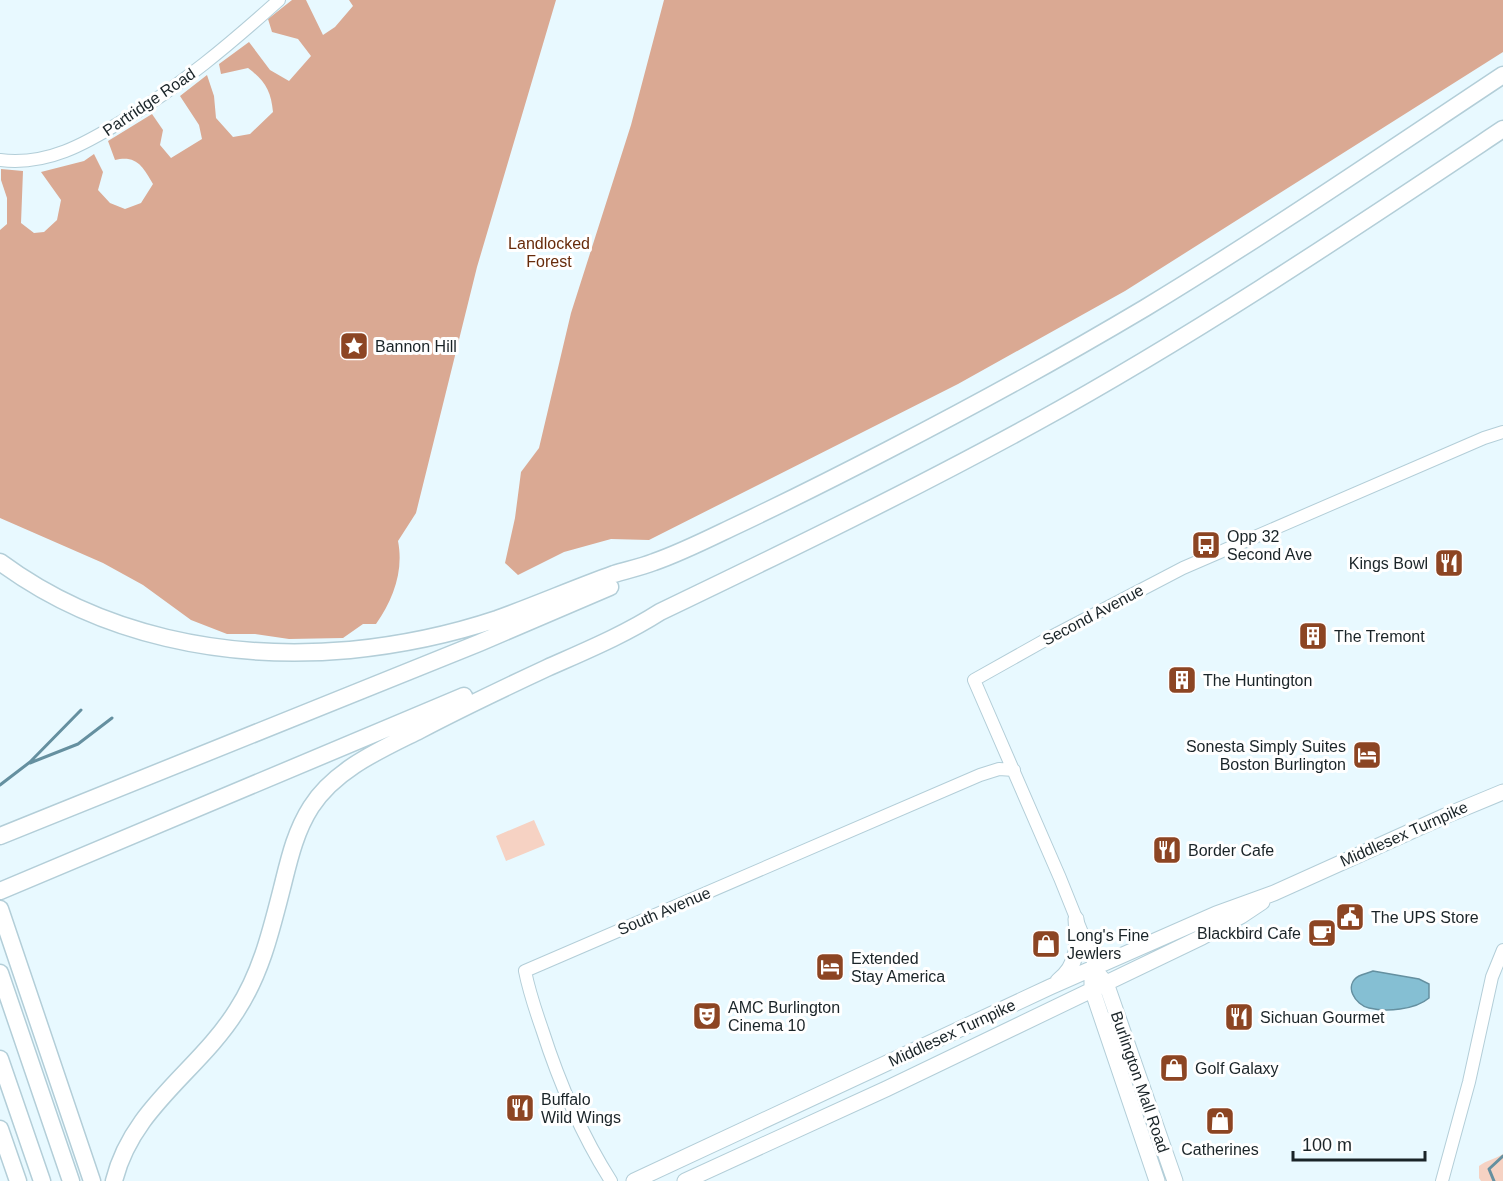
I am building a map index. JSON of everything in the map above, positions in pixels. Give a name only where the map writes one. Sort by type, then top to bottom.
[{"type":"highway","points":[[0,562],[29,582],[94,615],[139,631],[202,645],[282,652],[363,648],[452,632],[499,618],[615,574],[654,562],[772,509],[859,465],[1076,348],[1252,241],[1503,75]]},
{"type":"highway","points":[[8,888],[660,612],[873,509],[1064,406],[1250,295],[1503,129]]},
{"type":"highway","points":[[0,836],[494,637],[619,584],[654,562]]},
{"type":"highway","points":[[114,1181],[123,1152],[141,1122],[225,1027],[247,993],[259,969],[269,939],[296,839],[307,814],[324,790],[348,771],[399,741],[519,681],[635,628],[660,612]]},
{"type":"highway","points":[[0,909],[92,1181]]},
{"type":"highway","points":[[0,973],[71,1181]]},
{"type":"highway","points":[[0,1059],[42,1181]]},
{"type":"highway","points":[[0,1129],[18,1181]]},
{"type":"main road","name":"Middlesex Turnpike","points":[[634,1181],[1050,987],[1216,914],[1274,893],[1503,792]]},
{"type":"main road","name":"Middlesex Turnpike","points":[[685,1181],[886,1089],[1226,926],[1274,893]]},
{"type":"main road","points":[[1050,987],[1061,979],[1073,963],[1077,951],[1076,919]]},
{"type":"main road","points":[[1093,968],[1106,982]]},
{"type":"main road","points":[[1092,989],[1093,968]]},
{"type":"main road","name":"Burlington Mall Road","points":[[1106,982],[1175,1181]]},
{"type":"main road","name":"Burlington Mall Road","points":[[1092,989],[1157,1181]]},
{"type":"street","name":"Partridge Road","points":[[0,160],[33,160],[81,146],[152,103],[181,82],[212,59],[279,0]]},
{"type":"street","name":"Second Avenue","points":[[1093,968],[1093,960],[1060,878],[974,680],[1183,568],[1484,438],[1503,432]]},
{"type":"street","name":"South Avenue","points":[[611,1181],[588,1143],[550,1053],[525,971],[980,775],[999,769],[1014,770]]},
{"type":"street","points":[[1442,1181],[1469,1082],[1492,977],[1503,950]]},
{"type":"shaded area","points":[[292,0],[306,0],[323,35],[335,27],[353,6],[349,0],[556,0],[477,267],[416,513],[398,541],[399,563],[396,585],[376,624],[363,624],[343,638],[289,639],[255,634],[227,634],[191,620],[143,585],[103,563],[0,518],[0,230],[7,224],[7,198],[1,180],[1,169],[23,171],[21,223],[34,233],[44,232],[57,220],[61,200],[41,172],[84,161],[94,154],[103,172],[98,190],[110,203],[125,209],[141,203],[153,184],[134,161],[115,160],[108,141],[152,114],[163,130],[160,145],[171,158],[202,139],[199,125],[180,96],[207,75],[214,96],[216,118],[233,137],[250,134],[273,112],[269,92],[259,77],[248,68],[221,74],[219,64],[249,42],[270,70],[289,81],[311,56],[298,39],[272,32],[268,19]]},
{"type":"shaded area","points":[[664,0],[1503,0],[1503,52],[1125,291],[958,384],[649,540],[611,539],[564,552],[518,575],[505,563],[515,518],[521,472],[539,448],[571,313],[631,125]]},
{"type":"shaded area","points":[[534,820],[545,845],[506,861],[496,836]]},
{"type":"shaded area","points":[[1503,1154],[1503,1181],[1481,1181],[1479,1166]]},
{"type":"water","points":[[1373,971],[1419,979],[1429,984],[1429,998],[1416,1005],[1392,1010],[1364,1006],[1355,999],[1351,989],[1352,984],[1359,976]]},
{"type":"waterway","points":[[0,785],[30,762],[81,710]]},
{"type":"waterway","points":[[30,763],[78,744],[112,718]]},
{"type":"waterway","points":[[1494,1181],[1489,1169],[1503,1156]]},
{"type":"place","name":"Bannon Hill","points":[[354,346]]},
{"type":"place","name":"Opp 32 Second Ave","points":[[1206,545]]},
{"type":"place","name":"Kings Bowl","points":[[1449,563]]},
{"type":"place","name":"The Tremont","points":[[1313,636]]},
{"type":"place","name":"The Huntington","points":[[1182,680]]},
{"type":"place","name":"Sonesta Simply Suites Boston Burlington","points":[[1367,755]]},
{"type":"place","name":"Border Cafe","points":[[1167,850]]},
{"type":"place","name":"The UPS Store","points":[[1350,917]]},
{"type":"place","name":"Blackbird Cafe","points":[[1322,933]]},
{"type":"place","name":"Long's Fine Jewlers","points":[[1046,944]]},
{"type":"place","name":"Extended Stay America","points":[[830,967]]},
{"type":"place","name":"AMC Burlington Cinema 10","points":[[707,1016]]},
{"type":"place","name":"Sichuan Gourmet","points":[[1239,1017]]},
{"type":"place","name":"Golf Galaxy","points":[[1174,1068]]},
{"type":"place","name":"Buffalo Wild Wings","points":[[520,1108]]},
{"type":"place","name":"Catherines","points":[[1220,1121]]},
{"type":"park label","name":"Landlocked Forest","points":[[549,252]]}]
